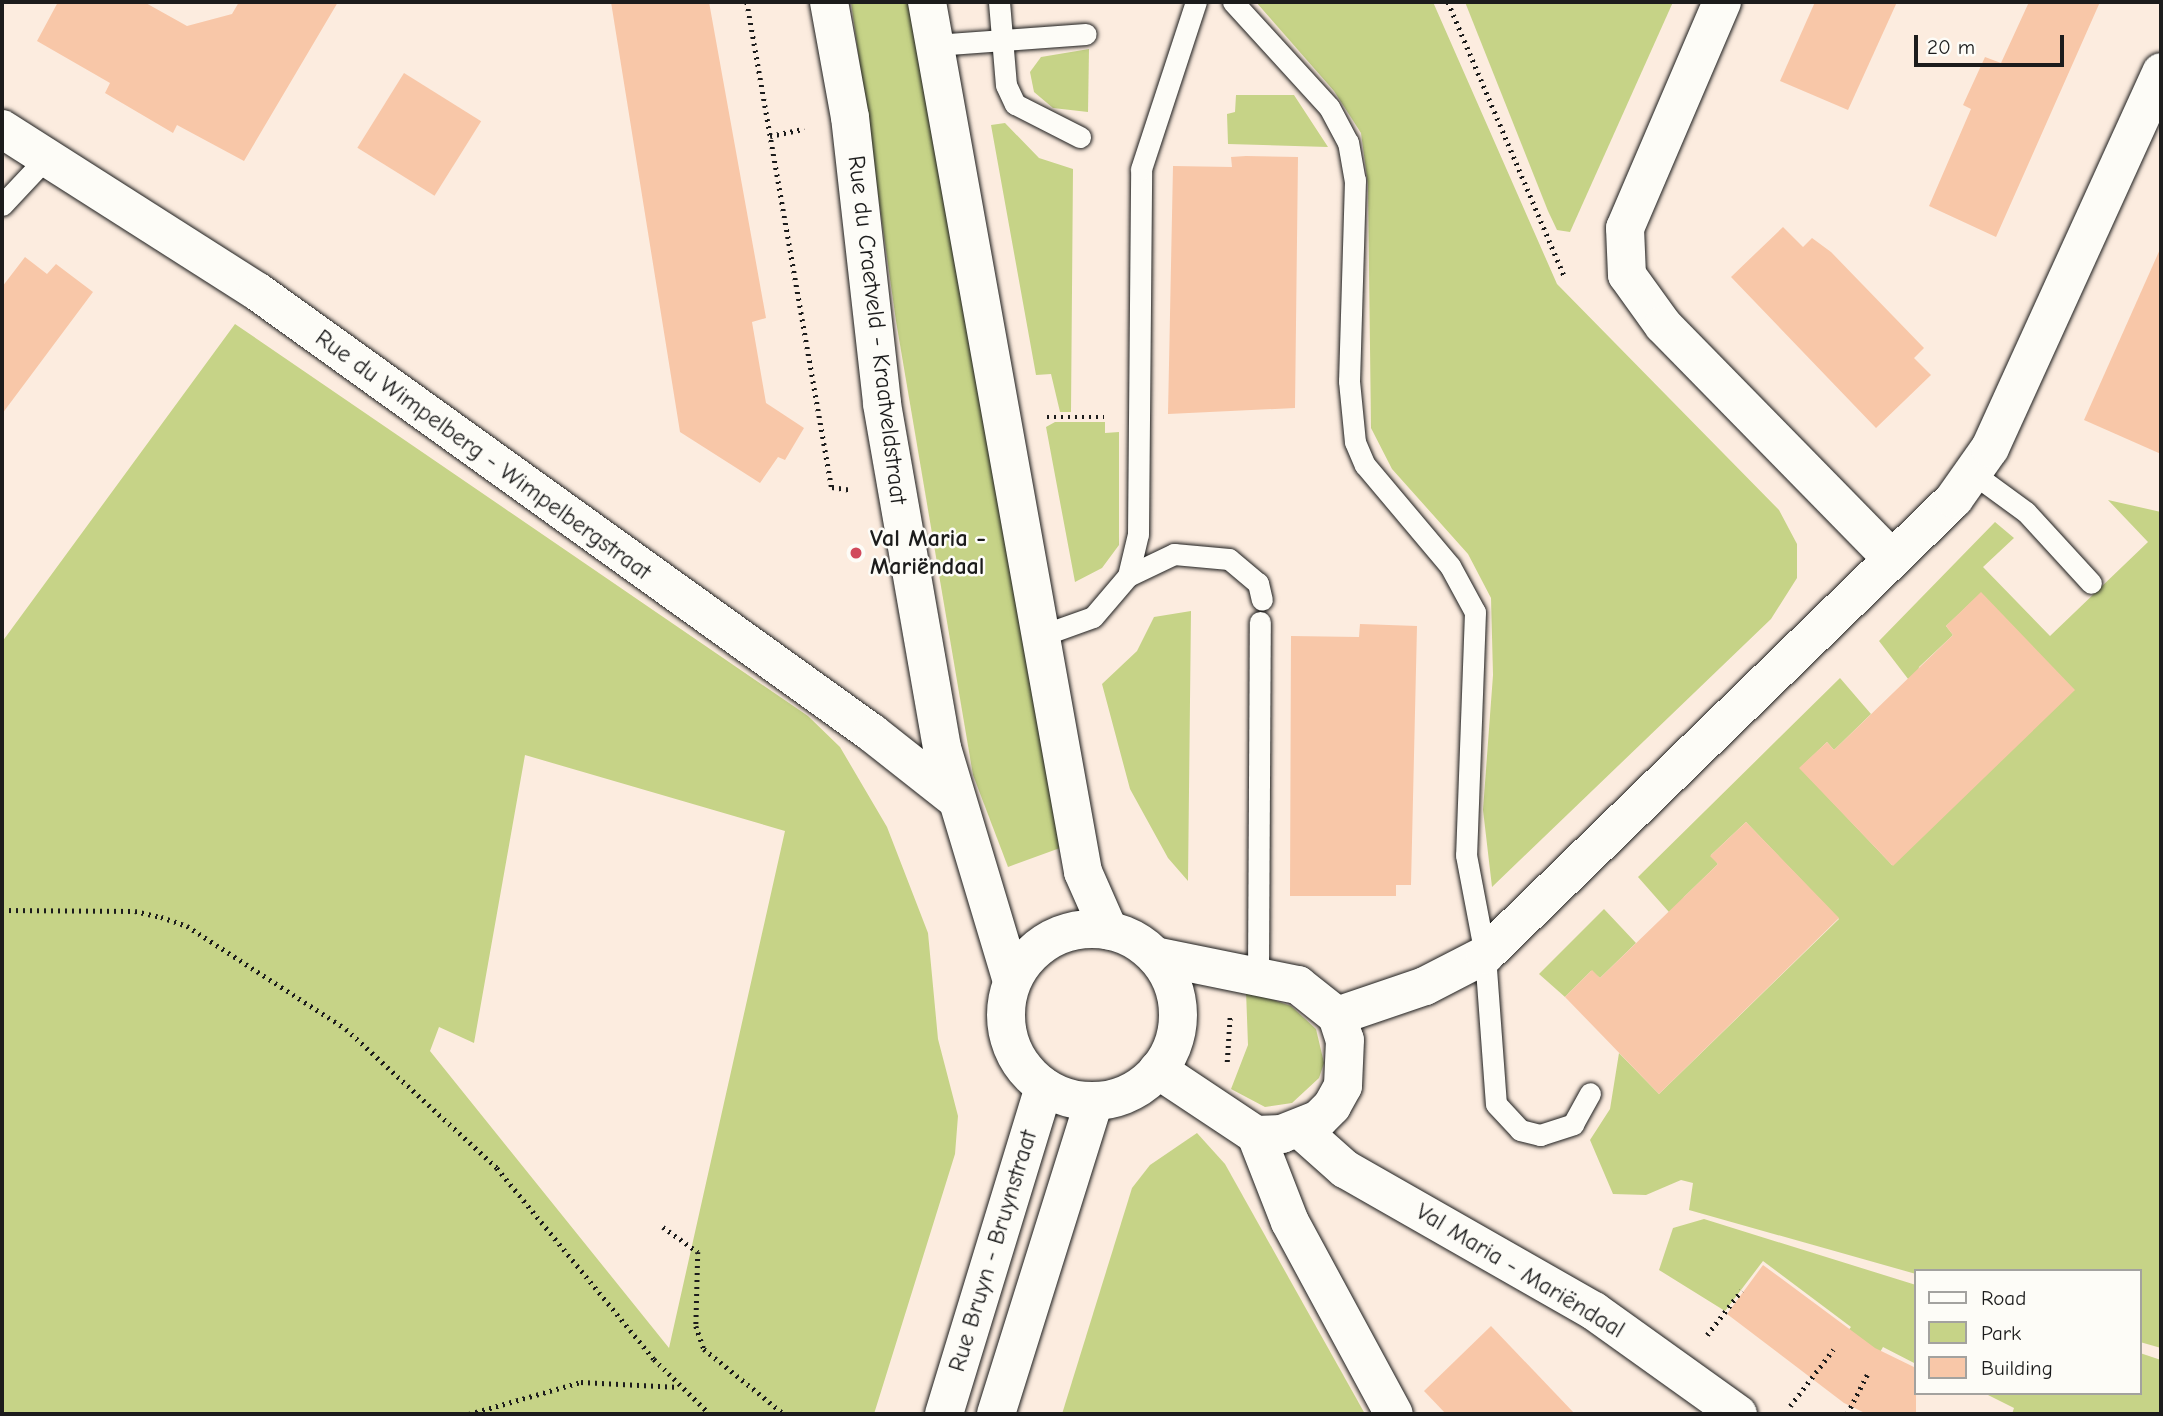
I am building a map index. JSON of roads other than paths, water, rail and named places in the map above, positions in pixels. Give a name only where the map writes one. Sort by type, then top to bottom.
[{"type":"street","name":"Rue du Craetveld - Kraatveldstraat","points":[[829,2],[849,117],[882,404],[953,797],[1012,981]]},
{"type":"street","points":[[927,2],[1083,872],[1110,931],[1155,956],[1258,974],[1319,997],[1337,1016],[1345,1040],[1343,1086],[1319,1119],[1301,1130],[1256,1135]]},
{"type":"street","points":[[1722,2],[1629,217],[1623,260],[1627,275],[1663,324],[1891,558]]},
{"type":"street","points":[[1337,1016],[1425,986],[1485,955],[1974,474],[2161,72]]},
{"type":"street","name":"Rue du Wimpelberg - Wimpelbergstraat","points":[[2,129],[258,292],[872,733],[953,797]]},
{"type":"street","name":"Rue du Craetveld - Kraatveldstraat","points":[[1094,1101],[1044,1087],[1022,1067],[1009,1041],[1005,1011],[1012,981],[1045,942],[1065,933],[1110,931]]},
{"type":"street","points":[[1094,1101],[1141,1087],[1158,1070],[1174,1044],[1178,1013],[1172,983],[1155,956]]},
{"type":"street","points":[[1158,1070],[1256,1135],[1290,1222],[1394,1414]]},
{"type":"street","name":"Rue Bruyn - Bruynstraat","points":[[944,1414],[1044,1087]]},
{"type":"street","name":"Rue Bruyn - Bruynstraat","points":[[996,1414],[1094,1101]]},
{"type":"street","name":"Val Maria - Mariëndaal","points":[[1301,1130],[1345,1169],[1594,1311],[1738,1414]]},
{"type":"lane","points":[[999,2],[1000,38],[1015,104],[1080,137]]},
{"type":"lane","points":[[1128,576],[1138,534],[1141,169],[1196,2]]},
{"type":"lane","points":[[1233,2],[1329,107],[1348,142],[1355,180],[1349,381],[1355,442],[1373,475],[1450,566],[1475,612],[1465,827],[1471,900],[1485,955],[1491,1085],[1506,1119],[1540,1135],[1560,1132],[1586,1111],[1590,1093]]},
{"type":"lane","points":[[935,45],[1000,38],[1086,34]]},
{"type":"lane","points":[[2,205],[47,157]]},
{"type":"lane","points":[[1974,474],[2026,512],[2091,583]]},
{"type":"lane","points":[[1041,636],[1093,617],[1128,576],[1174,554],[1198,553],[1247,570],[1262,600]]},
{"type":"lane","points":[[1258,974],[1260,622]]},
{"type":"place","name":"Val Maria - Mariëndaal","points":[[856,553]]}]
